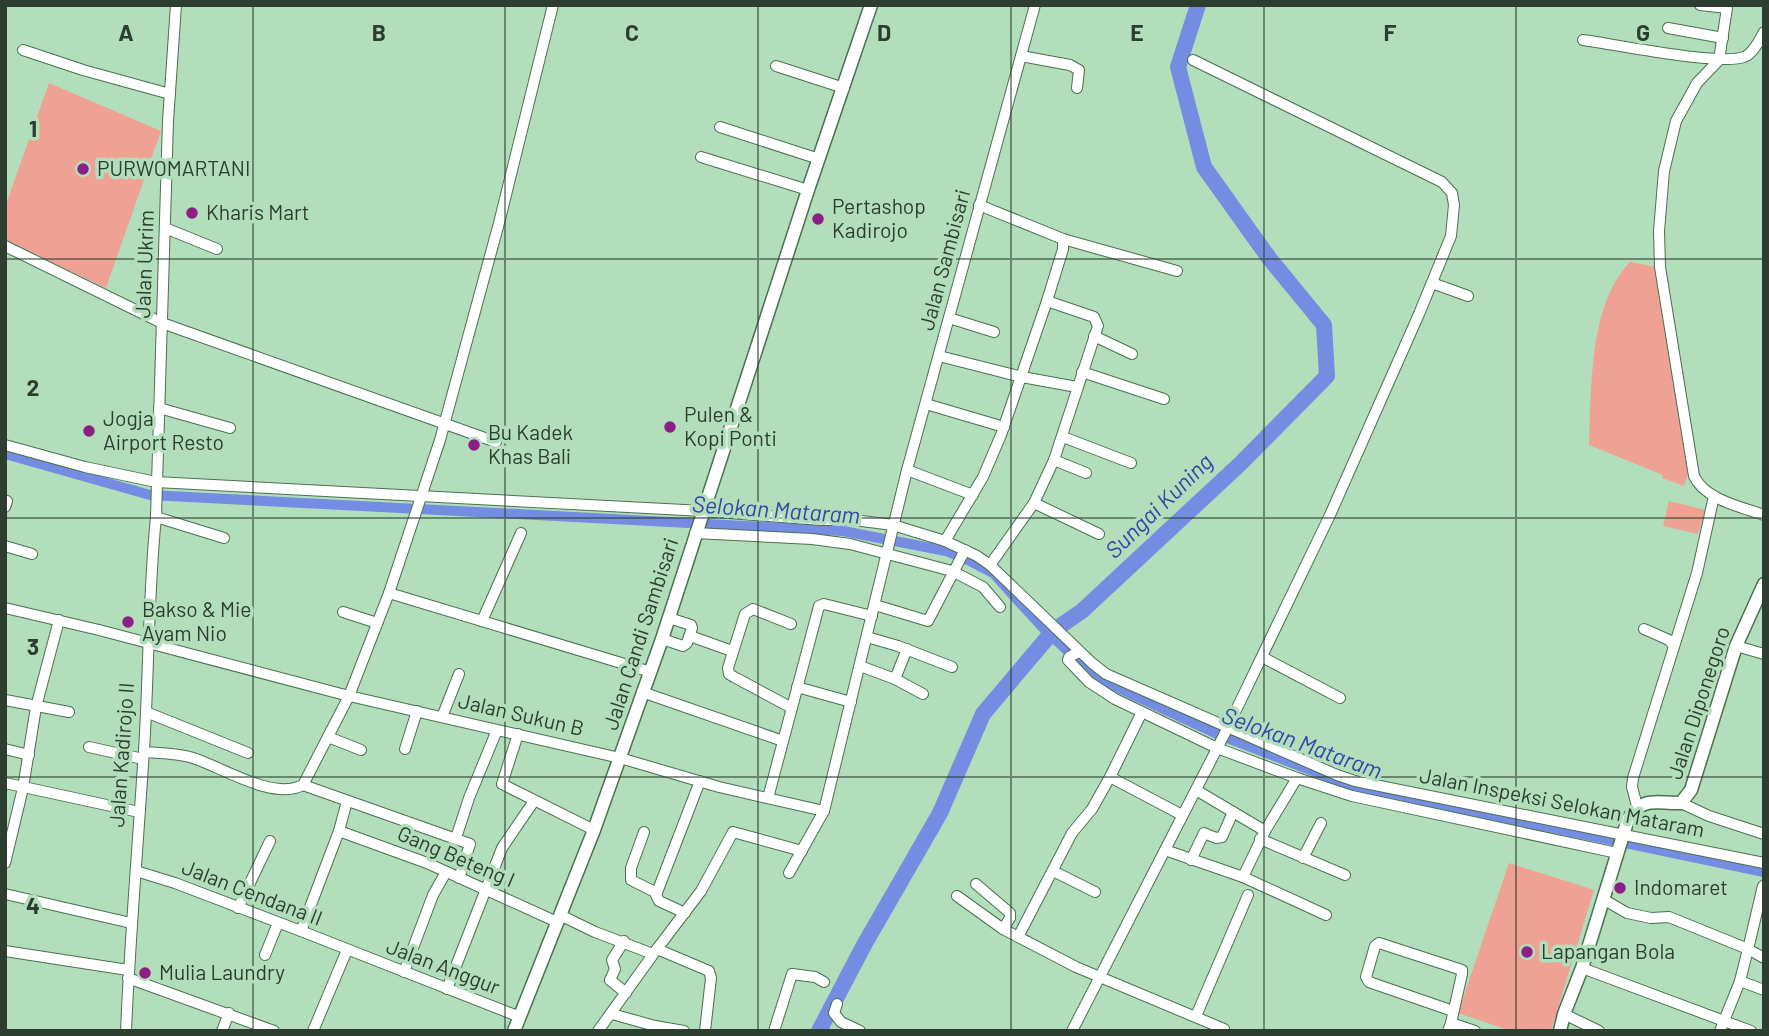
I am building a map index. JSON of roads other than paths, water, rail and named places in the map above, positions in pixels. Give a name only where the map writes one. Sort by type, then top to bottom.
[{"type":"street","name":"Jalan Ukrim","points":[[156,486],[170,94],[176,5]]},
{"type":"street","points":[[89,747],[144,755],[191,757],[272,788],[293,789],[303,785],[349,696],[389,593],[445,425],[553,5]]},
{"type":"street","name":"Jalan Candi Sambisari","points":[[514,1031],[594,831],[662,639],[871,5]]},
{"type":"street","points":[[1700,5],[1727,7],[1723,38],[1718,60],[1697,83],[1676,121],[1664,171],[1659,250],[1693,471],[1700,486],[1713,495],[1764,515]]},
{"type":"street","name":"Jalan Sambisari","points":[[892,529],[1021,56],[1032,6]]},
{"type":"street","points":[[1668,28],[1723,38]]},
{"type":"street","points":[[1583,40],[1718,60],[1744,57],[1752,51],[1764,33]]},
{"type":"street","points":[[23,50],[170,94]]},
{"type":"street","points":[[1021,56],[1070,65],[1079,70],[1077,88]]},
{"type":"street","points":[[1072,1031],[1226,731],[1330,515],[1451,236],[1454,205],[1451,193],[1442,182],[1193,60]]},
{"type":"street","points":[[776,66],[844,88]]},
{"type":"street","points":[[720,127],[819,159]]},
{"type":"street","points":[[701,157],[808,190]]},
{"type":"street","points":[[979,205],[1063,239],[1177,271]]},
{"type":"street","points":[[165,228],[217,248]]},
{"type":"street","points":[[945,541],[983,477],[1004,427],[1047,301],[1063,250],[1063,239]]},
{"type":"street","points":[[5,246],[162,323],[496,442]]},
{"type":"street","points":[[1432,283],[1468,296]]},
{"type":"street","points":[[990,565],[1034,503],[1054,460],[1098,326],[1094,317],[1047,301]]},
{"type":"street","points":[[949,318],[994,332]]},
{"type":"street","points":[[1094,336],[1132,354]]},
{"type":"street","points":[[939,356],[1022,377],[1077,387]]},
{"type":"street","points":[[1082,372],[1164,400]]},
{"type":"street","points":[[926,404],[1004,427]]},
{"type":"street","points":[[159,408],[230,428]]},
{"type":"street","points":[[1063,437],[1131,463]]},
{"type":"street","name":"Jalan Inspeksi Selokan Mataram","points":[[5,444],[156,486],[854,520],[945,541],[990,565],[1043,616],[1075,652],[1106,674],[1226,731],[1355,781],[1620,843],[1764,863]]},
{"type":"street","points":[[1054,460],[1086,472]]},
{"type":"street","points":[[907,470],[973,495]]},
{"type":"street","name":"Jalan Kadirojo II","points":[[126,1031],[144,755],[156,486]]},
{"type":"street","points":[[1560,1031],[1563,1014],[1582,968],[1628,819],[1637,806],[1632,787],[1633,778],[1697,573],[1713,495]]},
{"type":"street","points":[[1034,503],[1099,534]]},
{"type":"street","points":[[156,517],[224,538]]},
{"type":"street","points":[[789,873],[824,811],[892,529]]},
{"type":"street","points":[[696,531],[812,539],[889,550],[955,567],[983,587],[1000,607]]},
{"type":"street","points":[[482,621],[521,533]]},
{"type":"street","points":[[5,546],[32,554]]},
{"type":"street","points":[[875,605],[928,621],[963,551]]},
{"type":"street","name":"Jalan Diponegoro","points":[[1637,806],[1643,803],[1681,803],[1691,790],[1736,646],[1758,611],[1764,584]]},
{"type":"street","points":[[389,593],[650,672]]},
{"type":"street","points":[[768,798],[819,606],[824,604],[872,616]]},
{"type":"street","name":"Jalan Sukun B","points":[[5,608],[349,696],[620,758],[700,781],[824,811]]},
{"type":"street","points":[[791,624],[753,608],[749,610],[745,614],[727,668],[729,674],[792,708]]},
{"type":"street","points":[[343,612],[377,623]]},
{"type":"street","points":[[662,639],[683,646],[690,636],[691,625],[669,618]]},
{"type":"street","points":[[5,863],[23,788],[36,707],[59,620]]},
{"type":"street","points":[[1644,629],[1670,640],[1674,646]]},
{"type":"street","points":[[690,636],[732,651]]},
{"type":"street","points":[[867,637],[952,667]]},
{"type":"street","points":[[1736,646],[1764,654]]},
{"type":"street","points":[[895,679],[907,649]]},
{"type":"street","points":[[1075,652],[1068,660],[1102,692],[1218,747],[1297,778],[1352,796],[1620,843]]},
{"type":"street","points":[[1262,657],[1340,698]]},
{"type":"street","points":[[860,666],[895,679],[923,694]]},
{"type":"street","points":[[442,717],[459,674]]},
{"type":"street","points":[[797,687],[851,702]]},
{"type":"street","points":[[642,692],[783,741]]},
{"type":"street","points":[[5,699],[69,712]]},
{"type":"street","points":[[405,748],[416,711]]},
{"type":"street","points":[[146,712],[248,753]]},
{"type":"street","points":[[1018,937],[1072,833],[1092,809],[1111,777],[1142,712]]},
{"type":"street","points":[[456,838],[469,797],[497,730]]},
{"type":"street","points":[[518,734],[502,783],[594,831]]},
{"type":"street","points":[[328,737],[361,750]]},
{"type":"street","points":[[5,749],[29,755]]},
{"type":"street","points":[[1111,777],[1182,815]]},
{"type":"street","points":[[1243,877],[1263,835],[1297,778]]},
{"type":"street","points":[[685,912],[659,901],[656,897],[700,781]]},
{"type":"street","points":[[5,783],[139,812]]},
{"type":"street","points":[[303,785],[471,845],[459,878]]},
{"type":"street","points":[[1196,790],[1303,858],[1345,875]]},
{"type":"street","points":[[447,989],[502,848],[534,801]]},
{"type":"street","points":[[301,931],[339,831],[347,802]]},
{"type":"street","points":[[1681,803],[1709,816],[1764,834]]},
{"type":"street","points":[[1191,860],[1204,833],[1222,837],[1233,812]]},
{"type":"street","points":[[1303,858],[1321,823]]},
{"type":"street","name":"Gang Beteng I","points":[[339,831],[404,854],[486,891],[594,932],[709,971],[711,978],[705,1031]]},
{"type":"street","points":[[644,832],[631,868],[631,880],[657,893]]},
{"type":"street","points":[[598,1031],[701,891],[733,832],[802,850]]},
{"type":"street","points":[[238,908],[270,841]]},
{"type":"street","points":[[1165,850],[1243,877],[1326,915]]},
{"type":"street","name":"Jalan Cendana II","points":[[136,871],[175,883],[350,952]]},
{"type":"street","points":[[1054,871],[1095,892]]},
{"type":"street","points":[[404,972],[429,904],[446,872]]},
{"type":"street","points":[[976,884],[1010,913],[1003,929]]},
{"type":"street","points":[[1722,1026],[1740,981],[1761,911],[1763,886]]},
{"type":"street","points":[[5,894],[131,923]]},
{"type":"street","points":[[1196,1016],[1248,895]]},
{"type":"street","points":[[957,896],[1003,929],[1076,967],[1224,1029]]},
{"type":"street","points":[[1603,899],[1627,913],[1650,918],[1669,916],[1764,958]]},
{"type":"street","points":[[265,955],[278,923]]},
{"type":"street","points":[[624,941],[612,960],[615,969],[610,980],[626,993]]},
{"type":"street","points":[[1454,1011],[1367,981],[1375,946],[1379,943],[1462,970],[1454,1011],[1449,1027],[1475,1031]]},
{"type":"street","points":[[5,951],[128,974],[274,1031]]},
{"type":"street","points":[[313,1031],[350,952]]},
{"type":"street","name":"Jalan Anggur","points":[[350,952],[520,1017]]},
{"type":"street","points":[[1582,968],[1722,1026],[1751,1031]]},
{"type":"street","points":[[774,1031],[792,974],[815,977],[824,982]]},
{"type":"street","points":[[1740,981],[1764,990]]},
{"type":"street","points":[[837,1004],[834,1013],[839,1020],[860,1031]]},
{"type":"street","points":[[222,1031],[229,1013]]},
{"type":"street","points":[[612,1014],[684,1031]]},
{"type":"street","points":[[1563,1014],[1598,1031]]},
{"type":"waterway","name":"Sungai Kuning","points":[[819,1031],[864,945],[940,813],[983,714],[1053,631],[1082,611],[1241,463],[1327,376],[1324,325],[1269,258],[1204,167],[1178,67],[1198,5]]},
{"type":"waterway","name":"Selokan Mataram","points":[[5,454],[150,495],[843,531],[946,551],[993,573],[1044,629],[1097,678],[1217,734],[1352,786],[1764,872]]},
{"type":"place","name":"PURWOMARTANI","points":[[83,169]]},
{"type":"place","name":"Kharis Mart","points":[[192,213]]},
{"type":"place","name":"Pertashop Kadirojo","points":[[818,219]]},
{"type":"place","name":"Pulen & Kopi Ponti","points":[[670,427]]},
{"type":"place","name":"Jogja Airport Resto","points":[[89,431]]},
{"type":"place","name":"Bu Kadek Khas Bali","points":[[474,445]]},
{"type":"place","name":"Bakso & Mie Ayam Nio","points":[[128,622]]},
{"type":"place","name":"Indomaret","points":[[1620,888]]},
{"type":"place","name":"Lapangan Bola","points":[[1527,952]]},
{"type":"place","name":"Mulia Laundry","points":[[145,973]]}]
